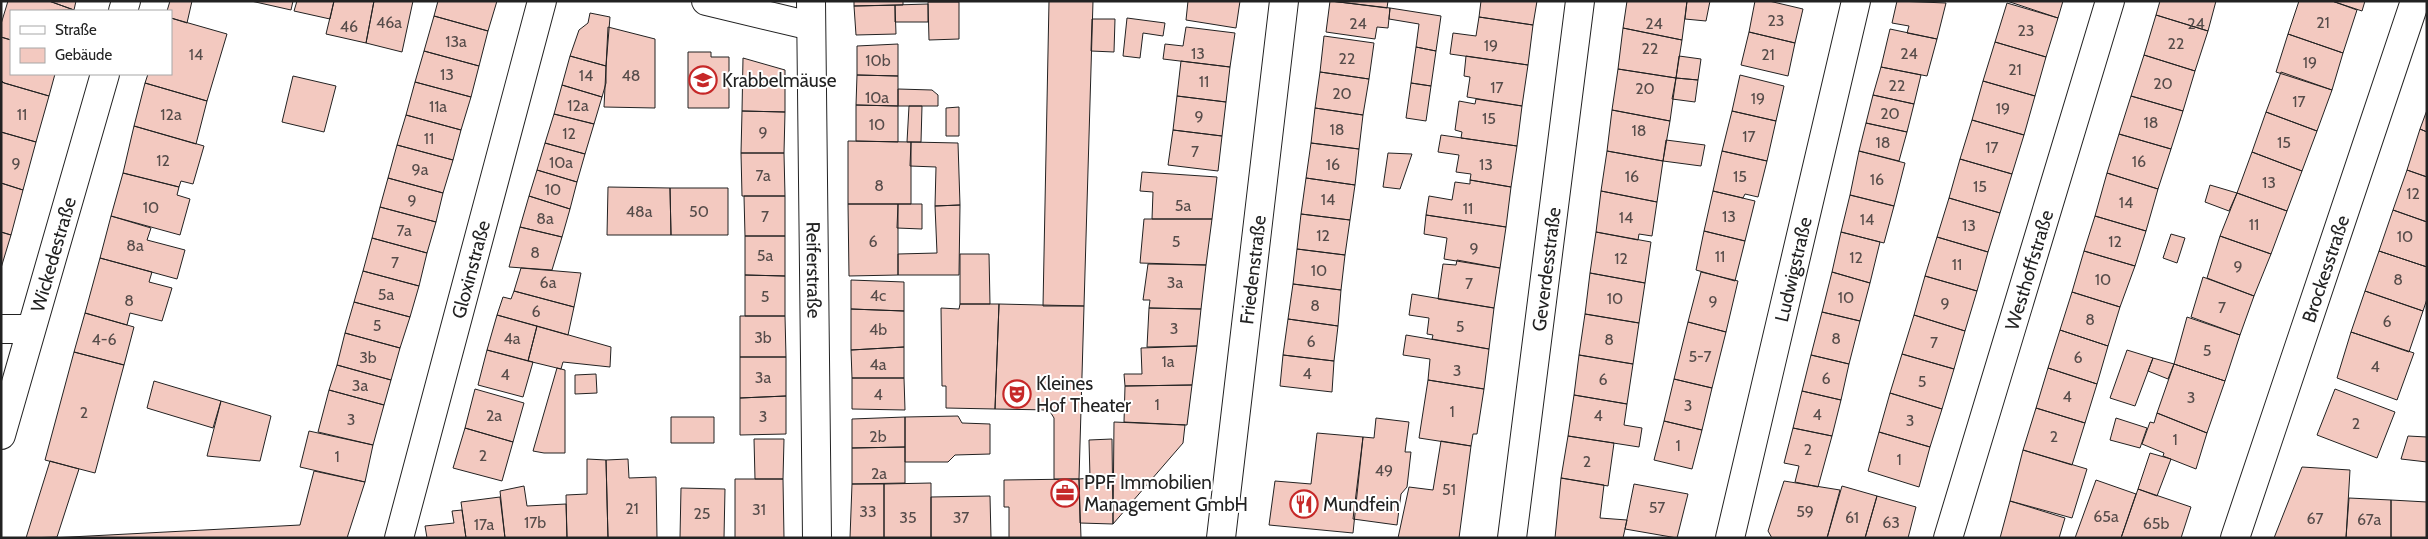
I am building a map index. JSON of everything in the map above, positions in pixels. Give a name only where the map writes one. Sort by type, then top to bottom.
[{"type":"street","name":"Gloxinstraße","points":[[399,538],[542,1]]},
{"type":"street","points":[[706,1],[811,14]]},
{"type":"street","name":"Friedenstraße","points":[[1221,538],[1284,1]]},
{"type":"street","name":"Geverdesstraße","points":[[1512,538],[1580,1]]},
{"type":"street","name":"Ludwigstraße","points":[[1730,538],[1856,1]]},
{"type":"street","name":"Westhoffstraße","points":[[1948,538],[2110,1]]},
{"type":"street","name":"Brockesstraße","points":[[2235,538],[2415,1]]},
{"type":"street","name":"Reiferstraße","points":[[811,14],[817,538]]},
{"type":"street","name":"Wickedestraße","points":[[1,435],[105,75]]},
{"type":"street","points":[[1,329],[30,329]]},
{"type":"building","points":[[8,1],[49,1],[74,10],[10,10],[10,40],[1,37],[1,24]]},
{"type":"building","points":[[49,1],[76,1],[74,10]]},
{"type":"building","points":[[170,1],[192,1],[187,23],[172,18],[172,10],[167,10]]},
{"type":"building","points":[[251,1],[293,1],[291,10]]},
{"type":"building","points":[[297,1],[334,1],[330,19],[294,11]]},
{"type":"building","points":[[334,1],[374,1],[366,43],[326,34]]},
{"type":"building","points":[[374,1],[413,1],[402,52],[366,43]]},
{"type":"building","points":[[438,1],[497,1],[488,31],[434,16]]},
{"type":"building","points":[[854,1],[903,1],[903,5],[854,6]]},
{"type":"building","points":[[1049,1],[1093,1],[1084,306],[1043,306]]},
{"type":"building","points":[[1188,1],[1240,1],[1236,28],[1186,20]]},
{"type":"building","points":[[1330,1],[1390,8],[1388,28],[1377,27],[1375,39],[1326,32]]},
{"type":"building","points":[[1331,1],[1388,1],[1387,8]]},
{"type":"building","points":[[1481,1],[1537,1],[1533,25],[1479,17]]},
{"type":"building","points":[[1627,1],[1687,1],[1682,40],[1623,28]]},
{"type":"building","points":[[1687,1],[1710,1],[1706,21],[1685,19]]},
{"type":"building","points":[[1755,1],[1769,1],[1803,9],[1795,43],[1749,32]]},
{"type":"building","points":[[1897,1],[1946,3],[1937,39],[1907,33],[1909,26],[1892,23]]},
{"type":"building","points":[[2007,1],[2063,1],[2058,18]]},
{"type":"building","points":[[2160,1],[2216,1],[2208,31],[2156,15]]},
{"type":"building","points":[[2299,1],[2332,1],[2357,10],[2343,53],[2288,34]]},
{"type":"building","points":[[2332,1],[2365,1],[2362,11]]},
{"type":"building","points":[[928,2],[959,2],[959,39],[929,40]]},
{"type":"building","points":[[2007,3],[2058,18],[2046,57],[1995,42]]},
{"type":"building","points":[[928,4],[928,22],[895,22],[895,5]]},
{"type":"building","points":[[895,5],[896,34],[856,35],[854,6]]},
{"type":"building","points":[[1390,8],[1441,16],[1436,51],[1416,47],[1419,24],[1389,19]]},
{"type":"building","points":[[590,13],[610,17],[606,66],[570,56],[579,30],[588,23]]},
{"type":"building","points":[[2156,15],[2208,31],[2195,71],[2144,55]]},
{"type":"building","points":[[434,16],[488,31],[479,66],[424,51]]},
{"type":"building","points":[[1479,17],[1533,25],[1528,65],[1450,54],[1453,33],[1476,36]]},
{"type":"building","points":[[172,18],[227,34],[207,101],[145,83],[148,75],[172,75]]},
{"type":"building","points":[[1127,18],[1165,23],[1163,36],[1143,33],[1140,58],[1123,56]]},
{"type":"building","points":[[1092,19],[1115,19],[1114,52],[1091,51]]},
{"type":"building","points":[[608,27],[655,39],[655,108],[604,107]]},
{"type":"building","points":[[1186,27],[1235,33],[1230,67],[1163,59],[1165,44],[1183,46]]},
{"type":"building","points":[[1623,28],[1682,40],[1676,78],[1618,69]]},
{"type":"building","points":[[1890,29],[1937,39],[1927,76],[1881,67]]},
{"type":"building","points":[[1749,32],[1795,43],[1788,76],[1741,65]]},
{"type":"building","points":[[2288,34],[2343,53],[2332,90],[2276,72]]},
{"type":"building","points":[[1324,36],[1374,43],[1369,79],[1320,72]]},
{"type":"building","points":[[1,37],[10,40],[10,75],[55,75],[49,96],[4,83],[1,80]]},
{"type":"building","points":[[1995,42],[2046,57],[2035,96],[1983,81]]},
{"type":"building","points":[[898,44],[898,76],[857,75],[857,46]]},
{"type":"building","points":[[1416,47],[1436,51],[1431,86],[1411,83]]},
{"type":"building","points":[[424,51],[479,66],[471,97],[415,82]]},
{"type":"building","points":[[688,52],[711,52],[711,57],[729,57],[729,108],[688,108]]},
{"type":"building","points":[[2144,55],[2195,71],[2183,111],[2131,96]]},
{"type":"building","points":[[570,56],[606,66],[606,83],[602,97],[562,85]]},
{"type":"building","points":[[1466,56],[1528,65],[1522,106],[1467,97],[1470,77],[1464,76]]},
{"type":"building","points":[[1679,56],[1701,59],[1698,80],[1676,78]]},
{"type":"building","points":[[743,58],[785,70],[785,112],[742,111]]},
{"type":"building","points":[[1181,61],[1230,67],[1226,102],[1177,96]]},
{"type":"building","points":[[1881,67],[1921,75],[1914,104],[1873,95]]},
{"type":"building","points":[[1618,69],[1676,78],[1670,121],[1612,110]]},
{"type":"building","points":[[1320,72],[1369,79],[1363,115],[1315,108]]},
{"type":"building","points":[[2281,72],[2332,90],[2317,131],[2266,112]]},
{"type":"building","points":[[857,75],[898,76],[898,106],[856,105]]},
{"type":"building","points":[[1740,75],[1784,86],[1776,121],[1732,111]]},
{"type":"building","points":[[293,76],[336,86],[324,132],[282,122]]},
{"type":"building","points":[[1676,78],[1698,80],[1695,102],[1672,99]]},
{"type":"building","points":[[1983,81],[2035,96],[2024,135],[1972,120]]},
{"type":"building","points":[[1,82],[49,96],[36,142],[1,132]]},
{"type":"building","points":[[415,82],[471,97],[461,130],[406,115]]},
{"type":"building","points":[[145,83],[207,101],[196,144],[134,126]]},
{"type":"building","points":[[1411,83],[1431,86],[1426,121],[1406,118]]},
{"type":"building","points":[[562,85],[602,97],[594,124],[554,114]]},
{"type":"building","points":[[898,89],[932,90],[938,95],[938,106],[898,106]]},
{"type":"building","points":[[1873,95],[1914,104],[1907,132],[1866,123]]},
{"type":"building","points":[[1177,96],[1226,102],[1222,136],[1173,130]]},
{"type":"building","points":[[2131,96],[2183,111],[2171,149],[2119,134]]},
{"type":"building","points":[[1476,99],[1522,106],[1517,146],[1461,138],[1462,132],[1455,130],[1459,101],[1475,104]]},
{"type":"building","points":[[856,105],[898,106],[898,142],[856,141]]},
{"type":"building","points":[[909,106],[922,106],[921,142],[907,142]]},
{"type":"building","points":[[959,107],[959,136],[946,136],[946,108]]},
{"type":"building","points":[[1315,108],[1363,115],[1359,149],[1311,143]]},
{"type":"building","points":[[1612,110],[1670,121],[1663,161],[1607,151]]},
{"type":"building","points":[[2427,110],[2427,132],[2420,129]]},
{"type":"building","points":[[742,111],[785,112],[784,153],[741,153]]},
{"type":"building","points":[[1732,111],[1776,121],[1767,161],[1722,151]]},
{"type":"building","points":[[2266,112],[2317,131],[2302,171],[2252,152]]},
{"type":"building","points":[[554,114],[594,124],[585,154],[545,143]]},
{"type":"building","points":[[406,115],[461,130],[453,160],[397,145]]},
{"type":"building","points":[[1972,120],[2024,135],[2012,174],[1960,159]]},
{"type":"building","points":[[1866,123],[1907,132],[1899,161],[1859,151]]},
{"type":"building","points":[[134,126],[204,146],[193,184],[181,181],[179,187],[123,173]]},
{"type":"building","points":[[2420,129],[2427,132],[2427,177],[2407,170]]},
{"type":"building","points":[[1173,130],[1222,136],[1218,171],[1168,165]]},
{"type":"building","points":[[1,132],[36,142],[23,190],[1,183]]},
{"type":"building","points":[[2119,134],[2171,149],[2158,189],[2107,173]]},
{"type":"building","points":[[1441,135],[1517,146],[1511,187],[1470,180],[1471,174],[1456,172],[1459,155],[1438,152]]},
{"type":"building","points":[[1666,140],[1705,145],[1701,166],[1663,161]]},
{"type":"building","points":[[848,141],[911,142],[911,204],[848,204]]},
{"type":"building","points":[[911,142],[958,143],[960,205],[935,206],[936,167],[910,166]]},
{"type":"building","points":[[545,143],[585,154],[577,182],[537,170]]},
{"type":"building","points":[[1311,143],[1359,149],[1355,185],[1306,178]]},
{"type":"building","points":[[397,145],[453,160],[443,193],[388,178]]},
{"type":"building","points":[[1607,151],[1663,161],[1657,202],[1601,191]]},
{"type":"building","points":[[1722,151],[1767,161],[1758,197],[1745,194],[1743,198],[1713,191]]},
{"type":"building","points":[[1859,151],[1905,163],[1894,206],[1850,195]]},
{"type":"building","points":[[2252,152],[2302,171],[2287,211],[2237,193]]},
{"type":"building","points":[[741,153],[784,153],[785,196],[742,196]]},
{"type":"building","points":[[1388,153],[1412,154],[1400,189],[1383,187]]},
{"type":"building","points":[[1960,159],[2012,174],[2000,213],[1949,198]]},
{"type":"building","points":[[537,170],[577,182],[570,209],[529,196]]},
{"type":"building","points":[[2407,170],[2427,177],[2427,222],[2393,210]]},
{"type":"building","points":[[1142,172],[1217,177],[1212,219],[1152,219],[1153,192],[1140,191]]},
{"type":"building","points":[[123,173],[179,187],[177,195],[190,199],[180,235],[111,216]]},
{"type":"building","points":[[2107,173],[2158,189],[2146,231],[2095,216]]},
{"type":"building","points":[[388,178],[443,193],[436,222],[380,207]]},
{"type":"building","points":[[1306,178],[1355,185],[1350,220],[1301,214]]},
{"type":"building","points":[[1470,180],[1511,187],[1506,227],[1426,215],[1429,196],[1452,200],[1455,182],[1470,184]]},
{"type":"building","points":[[1,183],[23,190],[11,235],[1,232]]},
{"type":"building","points":[[2210,185],[2237,193],[2229,211],[2205,202]]},
{"type":"building","points":[[608,187],[670,188],[671,235],[607,235]]},
{"type":"building","points":[[670,188],[728,188],[728,235],[671,235]]},
{"type":"building","points":[[1601,191],[1657,202],[1652,236],[1639,234],[1638,240],[1596,232]]},
{"type":"building","points":[[1713,191],[1755,201],[1745,241],[1704,231]]},
{"type":"building","points":[[2237,193],[2287,211],[2271,254],[2220,236]]},
{"type":"building","points":[[1850,195],[1894,206],[1884,243],[1841,232]]},
{"type":"building","points":[[529,196],[570,209],[562,237],[520,227]]},
{"type":"building","points":[[744,196],[785,196],[785,236],[745,236]]},
{"type":"building","points":[[1949,198],[2000,213],[1988,252],[1937,237]]},
{"type":"building","points":[[848,204],[898,204],[898,275],[849,276]]},
{"type":"building","points":[[898,204],[922,204],[922,229],[897,228]]},
{"type":"building","points":[[960,205],[959,275],[898,275],[898,254],[937,253],[935,206]]},
{"type":"building","points":[[380,207],[436,222],[427,253],[372,238]]},
{"type":"building","points":[[2393,210],[2427,222],[2427,267],[2379,251]]},
{"type":"building","points":[[1301,214],[1350,220],[1345,255],[1297,249]]},
{"type":"building","points":[[1426,215],[1506,227],[1500,268],[1444,259],[1447,238],[1424,234]]},
{"type":"building","points":[[111,216],[151,228],[147,240],[185,250],[177,279],[100,258]]},
{"type":"building","points":[[2095,216],[2146,231],[2135,266],[2084,251]]},
{"type":"building","points":[[1144,219],[1212,219],[1206,265],[1140,263]]},
{"type":"building","points":[[520,227],[562,237],[552,270],[509,267]]},
{"type":"building","points":[[1704,231],[1745,241],[1735,281],[1696,270]]},
{"type":"building","points":[[1,232],[11,235],[1,268]]},
{"type":"building","points":[[1596,232],[1651,242],[1645,283],[1590,273]]},
{"type":"building","points":[[1841,232],[1880,242],[1870,283],[1832,272]]},
{"type":"building","points":[[2171,234],[2185,238],[2177,263],[2163,258]]},
{"type":"building","points":[[745,236],[785,236],[785,276],[745,275]]},
{"type":"building","points":[[2220,236],[2271,254],[2254,296],[2207,278]]},
{"type":"building","points":[[1937,237],[1988,252],[1977,291],[1925,276]]},
{"type":"building","points":[[372,238],[427,253],[419,286],[363,271]]},
{"type":"building","points":[[1297,249],[1345,255],[1341,290],[1293,284]]},
{"type":"building","points":[[2084,251],[2135,266],[2120,307],[2072,292]]},
{"type":"building","points":[[2379,251],[2427,267],[2427,299],[2423,311],[2365,291]]},
{"type":"building","points":[[960,254],[989,254],[990,304],[960,304]]},
{"type":"building","points":[[100,258],[152,272],[149,282],[172,288],[162,321],[130,313],[127,325],[85,313]]},
{"type":"building","points":[[1457,260],[1500,268],[1494,308],[1438,299],[1443,264],[1456,265]]},
{"type":"building","points":[[1148,264],[1206,265],[1201,309],[1149,308],[1150,300],[1143,300]]},
{"type":"building","points":[[521,268],[581,273],[574,307],[514,291]]},
{"type":"building","points":[[363,271],[419,286],[410,317],[354,302]]},
{"type":"building","points":[[1701,272],[1738,281],[1726,332],[1688,322]]},
{"type":"building","points":[[1832,272],[1870,283],[1860,321],[1822,312]]},
{"type":"building","points":[[1590,273],[1645,283],[1639,323],[1585,314]]},
{"type":"building","points":[[745,275],[785,276],[785,316],[745,316]]},
{"type":"building","points":[[1925,276],[1977,291],[1965,331],[1914,315]]},
{"type":"building","points":[[2203,277],[2254,296],[2240,335],[2191,317]]},
{"type":"building","points":[[851,280],[904,282],[904,311],[851,309]]},
{"type":"building","points":[[1293,284],[1341,290],[1338,326],[1288,319]]},
{"type":"building","points":[[514,291],[574,307],[568,335],[497,315],[503,297],[511,299]]},
{"type":"building","points":[[2365,291],[2423,311],[2409,352],[2351,332]]},
{"type":"building","points":[[2072,292],[2120,307],[2108,346],[2060,330]]},
{"type":"building","points":[[1412,294],[1494,308],[1489,349],[1432,339],[1433,335],[1427,334],[1429,318],[1409,315]]},
{"type":"building","points":[[354,302],[410,317],[400,348],[345,333]]},
{"type":"building","points":[[960,304],[999,304],[995,409],[946,408],[946,386],[942,386],[941,308],[959,309]]},
{"type":"building","points":[[999,304],[1084,306],[1079,479],[1054,479],[1054,418],[1049,410],[995,409]]},
{"type":"building","points":[[1149,308],[1201,309],[1197,346],[1147,347]]},
{"type":"building","points":[[851,309],[904,311],[904,347],[851,350]]},
{"type":"building","points":[[1822,312],[1860,321],[1849,364],[1811,355]]},
{"type":"building","points":[[85,313],[134,327],[124,365],[74,352]]},
{"type":"building","points":[[1585,314],[1639,323],[1633,364],[1579,355]]},
{"type":"building","points":[[497,315],[537,326],[528,361],[487,350]]},
{"type":"building","points":[[1914,315],[1965,331],[1954,369],[1902,354]]},
{"type":"building","points":[[740,316],[785,316],[786,357],[740,357]]},
{"type":"building","points":[[2187,317],[2240,335],[2225,381],[2174,364]]},
{"type":"building","points":[[1288,319],[1338,326],[1334,361],[1283,355]]},
{"type":"building","points":[[1688,322],[1726,332],[1712,388],[1674,379]]},
{"type":"building","points":[[537,326],[611,347],[610,367],[563,362],[561,369],[528,361]]},
{"type":"building","points":[[2060,330],[2108,346],[2097,384],[2048,368]]},
{"type":"building","points":[[2351,332],[2414,353],[2397,400],[2337,378]]},
{"type":"building","points":[[345,333],[400,348],[391,380],[337,365]]},
{"type":"building","points":[[1406,335],[1489,349],[1484,389],[1428,380],[1430,359],[1403,355]]},
{"type":"building","points":[[1197,346],[1192,385],[1125,386],[1124,374],[1142,374],[1141,348]]},
{"type":"building","points":[[904,347],[904,378],[852,378],[851,350]]},
{"type":"building","points":[[487,350],[533,362],[523,397],[478,385]]},
{"type":"building","points":[[2127,350],[2153,358],[2135,406],[2110,398]]},
{"type":"building","points":[[74,352],[124,365],[95,473],[45,460]]},
{"type":"building","points":[[1902,354],[1954,369],[1942,409],[1890,393]]},
{"type":"building","points":[[1283,355],[1334,361],[1332,392],[1280,386]]},
{"type":"building","points":[[1579,355],[1633,364],[1627,404],[1574,395]]},
{"type":"building","points":[[1811,355],[1849,364],[1841,400],[1802,391]]},
{"type":"building","points":[[740,357],[786,357],[786,396],[740,398]]},
{"type":"building","points":[[2153,358],[2174,364],[2168,379],[2148,371]]},
{"type":"building","points":[[2174,364],[2225,381],[2207,433],[2157,413]]},
{"type":"building","points":[[337,365],[391,380],[384,405],[329,390]]},
{"type":"building","points":[[557,368],[565,370],[565,453],[533,451]]},
{"type":"building","points":[[2048,368],[2097,384],[2085,423],[2036,408]]},
{"type":"building","points":[[596,374],[597,393],[575,394],[575,375]]},
{"type":"building","points":[[852,378],[904,378],[905,410],[852,409]]},
{"type":"building","points":[[1674,379],[1712,388],[1702,430],[1664,421]]},
{"type":"building","points":[[1428,380],[1484,389],[1477,434],[1473,434],[1471,446],[1419,438]]},
{"type":"building","points":[[154,381],[221,401],[213,428],[147,408]]},
{"type":"building","points":[[1192,385],[1187,425],[1124,422],[1125,386]]},
{"type":"building","points":[[475,389],[524,403],[513,442],[465,428]]},
{"type":"building","points":[[2335,389],[2395,412],[2377,458],[2317,435]]},
{"type":"building","points":[[329,390],[384,405],[373,445],[318,432]]},
{"type":"building","points":[[1802,391],[1841,400],[1832,436],[1793,428]]},
{"type":"building","points":[[1890,393],[1942,409],[1930,447],[1879,432]]},
{"type":"building","points":[[1574,395],[1627,404],[1624,425],[1642,428],[1639,447],[1568,436]]},
{"type":"building","points":[[786,396],[786,434],[740,435],[740,398]]},
{"type":"building","points":[[221,401],[271,416],[260,461],[207,456]]},
{"type":"building","points":[[2036,408],[2085,423],[2072,465],[2023,450]]},
{"type":"building","points":[[2157,413],[2207,433],[2196,469],[2163,456],[2164,453],[2142,444],[2150,422],[2154,423]]},
{"type":"building","points":[[958,416],[962,423],[990,424],[990,454],[955,455],[948,462],[905,462],[905,417]]},
{"type":"building","points":[[671,417],[714,417],[714,443],[671,443]]},
{"type":"building","points":[[905,417],[905,447],[852,448],[852,419]]},
{"type":"building","points":[[1376,418],[1409,422],[1405,452],[1411,452],[1407,487],[1401,494],[1397,525],[1353,519],[1363,437],[1374,438]]},
{"type":"building","points":[[2116,418],[2147,428],[2140,448],[2110,440]]},
{"type":"building","points":[[1664,421],[1702,430],[1692,469],[1654,460]]},
{"type":"building","points":[[1114,422],[1185,425],[1183,443],[1113,524]]},
{"type":"building","points":[[465,428],[513,442],[502,481],[453,468]]},
{"type":"building","points":[[1793,428],[1832,436],[1818,487],[1795,482],[1799,466],[1784,463]]},
{"type":"building","points":[[309,431],[373,445],[365,482],[300,467]]},
{"type":"building","points":[[1879,432],[1930,447],[1919,487],[1868,471]]},
{"type":"building","points":[[1317,433],[1363,437],[1353,533],[1269,525],[1275,481],[1311,484]]},
{"type":"building","points":[[1568,436],[1614,443],[1608,486],[1561,478]]},
{"type":"building","points":[[2408,436],[2427,437],[2427,462],[2401,459]]},
{"type":"building","points":[[754,439],[784,439],[783,479],[755,479]]},
{"type":"building","points":[[1112,439],[1113,524],[1080,523],[1079,479],[1090,478],[1089,440]]},
{"type":"building","points":[[1441,441],[1471,446],[1459,538],[1398,538],[1409,487],[1433,490]]},
{"type":"building","points":[[905,447],[905,483],[852,484],[852,448]]},
{"type":"building","points":[[2023,450],[2087,469],[2072,518],[2010,501]]},
{"type":"building","points":[[2150,453],[2171,459],[2157,496],[2138,489]]},
{"type":"building","points":[[587,459],[606,460],[608,538],[567,538],[566,495],[587,494]]},
{"type":"building","points":[[628,459],[629,478],[656,477],[657,538],[608,538],[606,460]]},
{"type":"building","points":[[50,461],[79,469],[57,537],[26,538]]},
{"type":"building","points":[[2302,467],[2350,470],[2346,538],[2274,538]]},
{"type":"building","points":[[314,471],[365,482],[347,538],[51,538],[300,525]]},
{"type":"building","points":[[1561,478],[1604,485],[1600,518],[1627,520],[1623,538],[1555,538]]},
{"type":"building","points":[[735,479],[783,479],[784,538],[735,538]]},
{"type":"building","points":[[1079,479],[1081,538],[1009,538],[1009,507],[1004,507],[1004,480]]},
{"type":"building","points":[[2096,480],[2136,494],[2121,538],[2075,538]]},
{"type":"building","points":[[1784,481],[1840,490],[1827,538],[1772,538],[1768,531]]},
{"type":"building","points":[[931,483],[931,538],[884,538],[884,484]]},
{"type":"building","points":[[852,484],[884,484],[884,538],[850,538]]},
{"type":"building","points":[[1634,484],[1688,494],[1677,538],[1625,529]]},
{"type":"building","points":[[524,486],[527,506],[566,504],[567,538],[505,538],[500,491]]},
{"type":"building","points":[[1842,486],[1877,496],[1865,538],[1827,538]]},
{"type":"building","points":[[681,488],[725,489],[724,538],[680,538]]},
{"type":"building","points":[[2138,489],[2191,507],[2181,538],[2121,538]]},
{"type":"building","points":[[990,496],[991,538],[931,538],[931,497]]},
{"type":"building","points":[[1877,496],[1916,507],[1908,538],[1865,538]]},
{"type":"building","points":[[500,497],[505,538],[466,538],[461,502]]},
{"type":"building","points":[[2349,498],[2391,500],[2391,538],[2346,538]]},
{"type":"building","points":[[2391,500],[2427,502],[2427,538],[2391,538]]},
{"type":"building","points":[[2010,501],[2065,518],[2059,538],[2000,538]]},
{"type":"building","points":[[462,510],[466,538],[427,538],[425,526],[454,523],[452,511]]},
{"type":"place","name":"Krabbelmäuse","points":[[703,80]]},
{"type":"place","name":"Kleines Hof Theater","points":[[1017,394]]},
{"type":"place","name":"PPF Immobilien Management GmbH","points":[[1065,493]]},
{"type":"place","name":"Mundfein","points":[[1304,504]]}]
